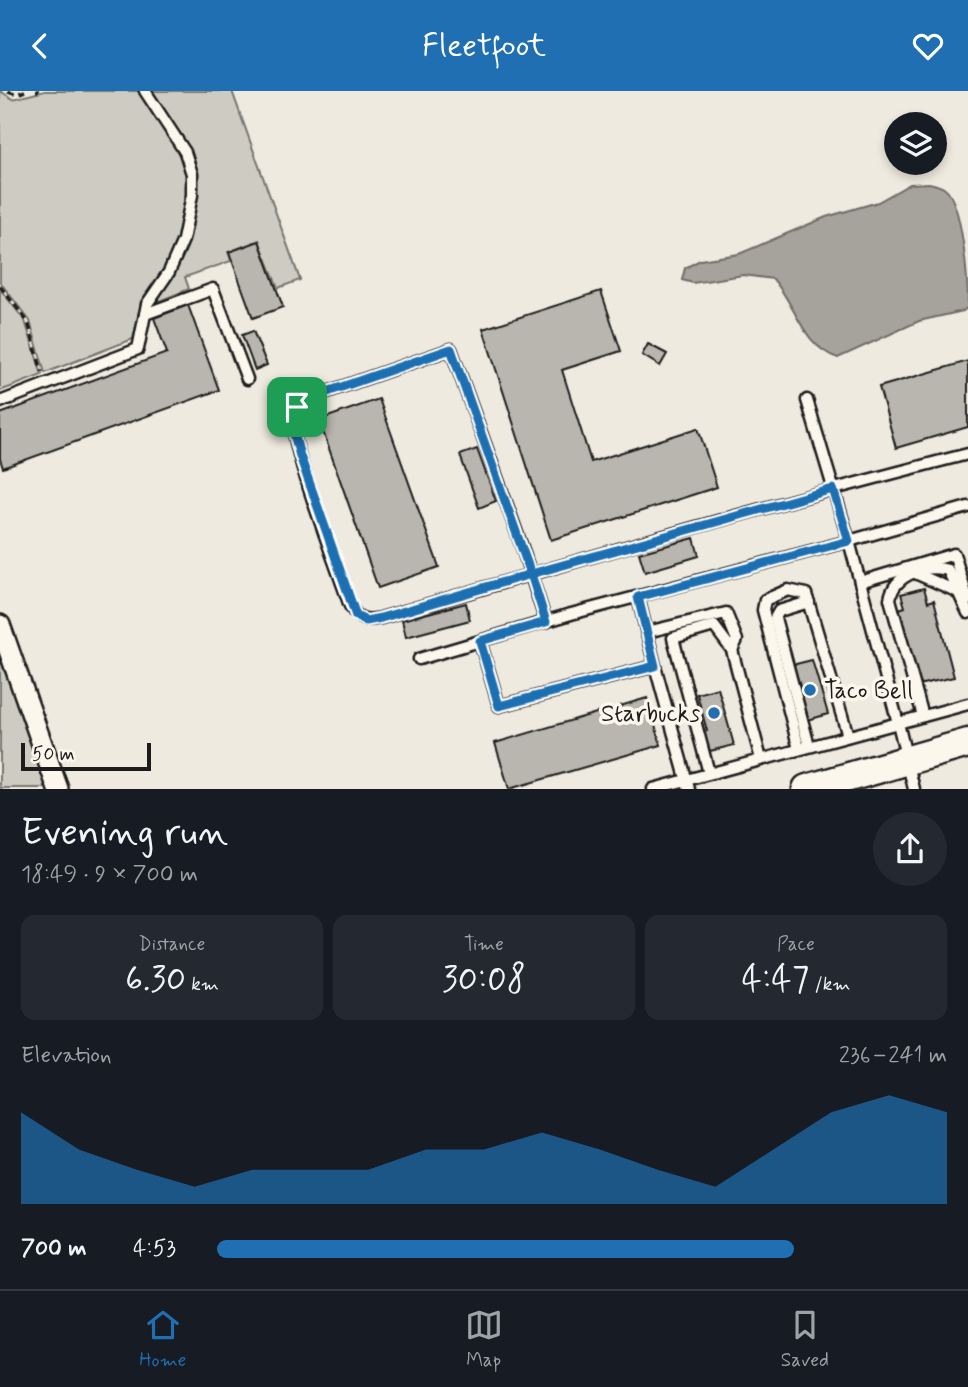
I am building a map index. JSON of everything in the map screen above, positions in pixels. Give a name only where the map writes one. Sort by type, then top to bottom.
[{"type":"main road","points":[[807,789],[968,743]]},
{"type":"street","points":[[0,625],[58,789]]},
{"type":"lane","points":[[0,402],[138,349],[147,304],[169,272],[183,240],[192,184],[190,166],[179,139],[145,91]]},
{"type":"lane","points":[[145,314],[213,289],[247,379]]},
{"type":"lane","points":[[546,622],[531,574],[451,349],[307,399],[297,407],[293,430],[300,456],[356,616],[366,621],[381,618],[531,574],[833,489],[968,454]]},
{"type":"lane","points":[[807,400],[849,541],[914,789]]},
{"type":"lane","points":[[419,659],[968,506]]},
{"type":"lane","points":[[860,582],[954,554],[968,600]]},
{"type":"lane","points":[[923,716],[890,599],[892,587],[900,578],[915,573],[936,567],[948,570],[968,613]]},
{"type":"lane","points":[[915,573],[958,591]]},
{"type":"lane","points":[[804,748],[763,610],[765,600],[788,590],[808,598]]},
{"type":"lane","points":[[638,597],[688,784]]},
{"type":"lane","points":[[808,598],[848,736]]},
{"type":"lane","points":[[804,748],[775,618],[779,611],[808,598]]},
{"type":"lane","points":[[647,632],[726,613],[737,640],[732,650]]},
{"type":"lane","points":[[709,773],[673,638],[714,626],[732,650],[761,759]]},
{"type":"lane","points":[[480,641],[499,706],[655,666]]},
{"type":"lane","points":[[653,789],[688,784],[709,773],[968,704]]},
{"type":"path","points":[[8,91],[13,94],[25,91]]},
{"type":"path","points":[[0,286],[28,322],[46,384]]},
{"type":"shaded area","points":[[0,91],[13,99],[45,91],[141,91],[179,148],[188,174],[188,197],[182,230],[170,261],[142,302],[133,339],[45,373],[30,321],[0,282]]},
{"type":"shaded area","points":[[152,91],[232,91],[300,280],[278,288],[259,240],[228,252],[231,261],[185,277],[189,289],[154,303],[181,258],[192,228],[198,193],[194,157]]},
{"type":"shaded area","points":[[929,183],[945,189],[956,210],[967,281],[968,307],[963,311],[919,321],[838,358],[816,344],[773,279],[743,275],[693,283],[682,280],[685,268],[700,260],[739,254],[826,217],[878,202],[910,184]]},
{"type":"shaded area","points":[[0,289],[25,321],[42,375],[0,391]]},
{"type":"shaded area","points":[[0,648],[48,788],[0,788]]},
{"type":"building","points":[[259,241],[283,307],[253,318],[229,252]]},
{"type":"building","points":[[601,291],[621,351],[562,370],[591,462],[698,428],[717,487],[551,540],[483,329]]},
{"type":"building","points":[[188,305],[219,390],[3,468],[0,459],[0,414],[167,353],[154,318]]},
{"type":"building","points":[[253,331],[267,365],[255,370],[242,335]]},
{"type":"building","points":[[648,344],[667,354],[660,366],[642,355]]},
{"type":"building","points":[[968,361],[968,427],[896,448],[879,387]]},
{"type":"building","points":[[379,399],[439,567],[378,588],[319,420]]},
{"type":"building","points":[[477,449],[496,501],[479,508],[460,455]]},
{"type":"building","points":[[694,538],[699,556],[645,572],[639,553]]},
{"type":"building","points":[[924,588],[928,602],[934,600],[954,677],[918,685],[899,609],[905,607],[901,594]]},
{"type":"building","points":[[466,603],[470,620],[406,637],[402,620]]},
{"type":"building","name":"Taco Bell","points":[[812,660],[828,714],[808,720],[792,665]]},
{"type":"building","name":"Starbucks","points":[[718,688],[734,745],[710,751],[702,733],[707,731],[697,694]]},
{"type":"building","points":[[647,698],[661,745],[509,789],[495,743]]},
{"type":"place","name":"Taco Bell","points":[[810,690]]},
{"type":"place","name":"Starbucks","points":[[714,713]]},
{"type":"route","points":[[297,407],[293,415],[293,430],[300,456],[350,606],[356,616],[366,621],[381,618],[531,574],[546,622],[480,641],[499,706],[655,666],[638,597],[849,541],[833,489],[531,574],[451,349],[307,399],[297,407]]}]
